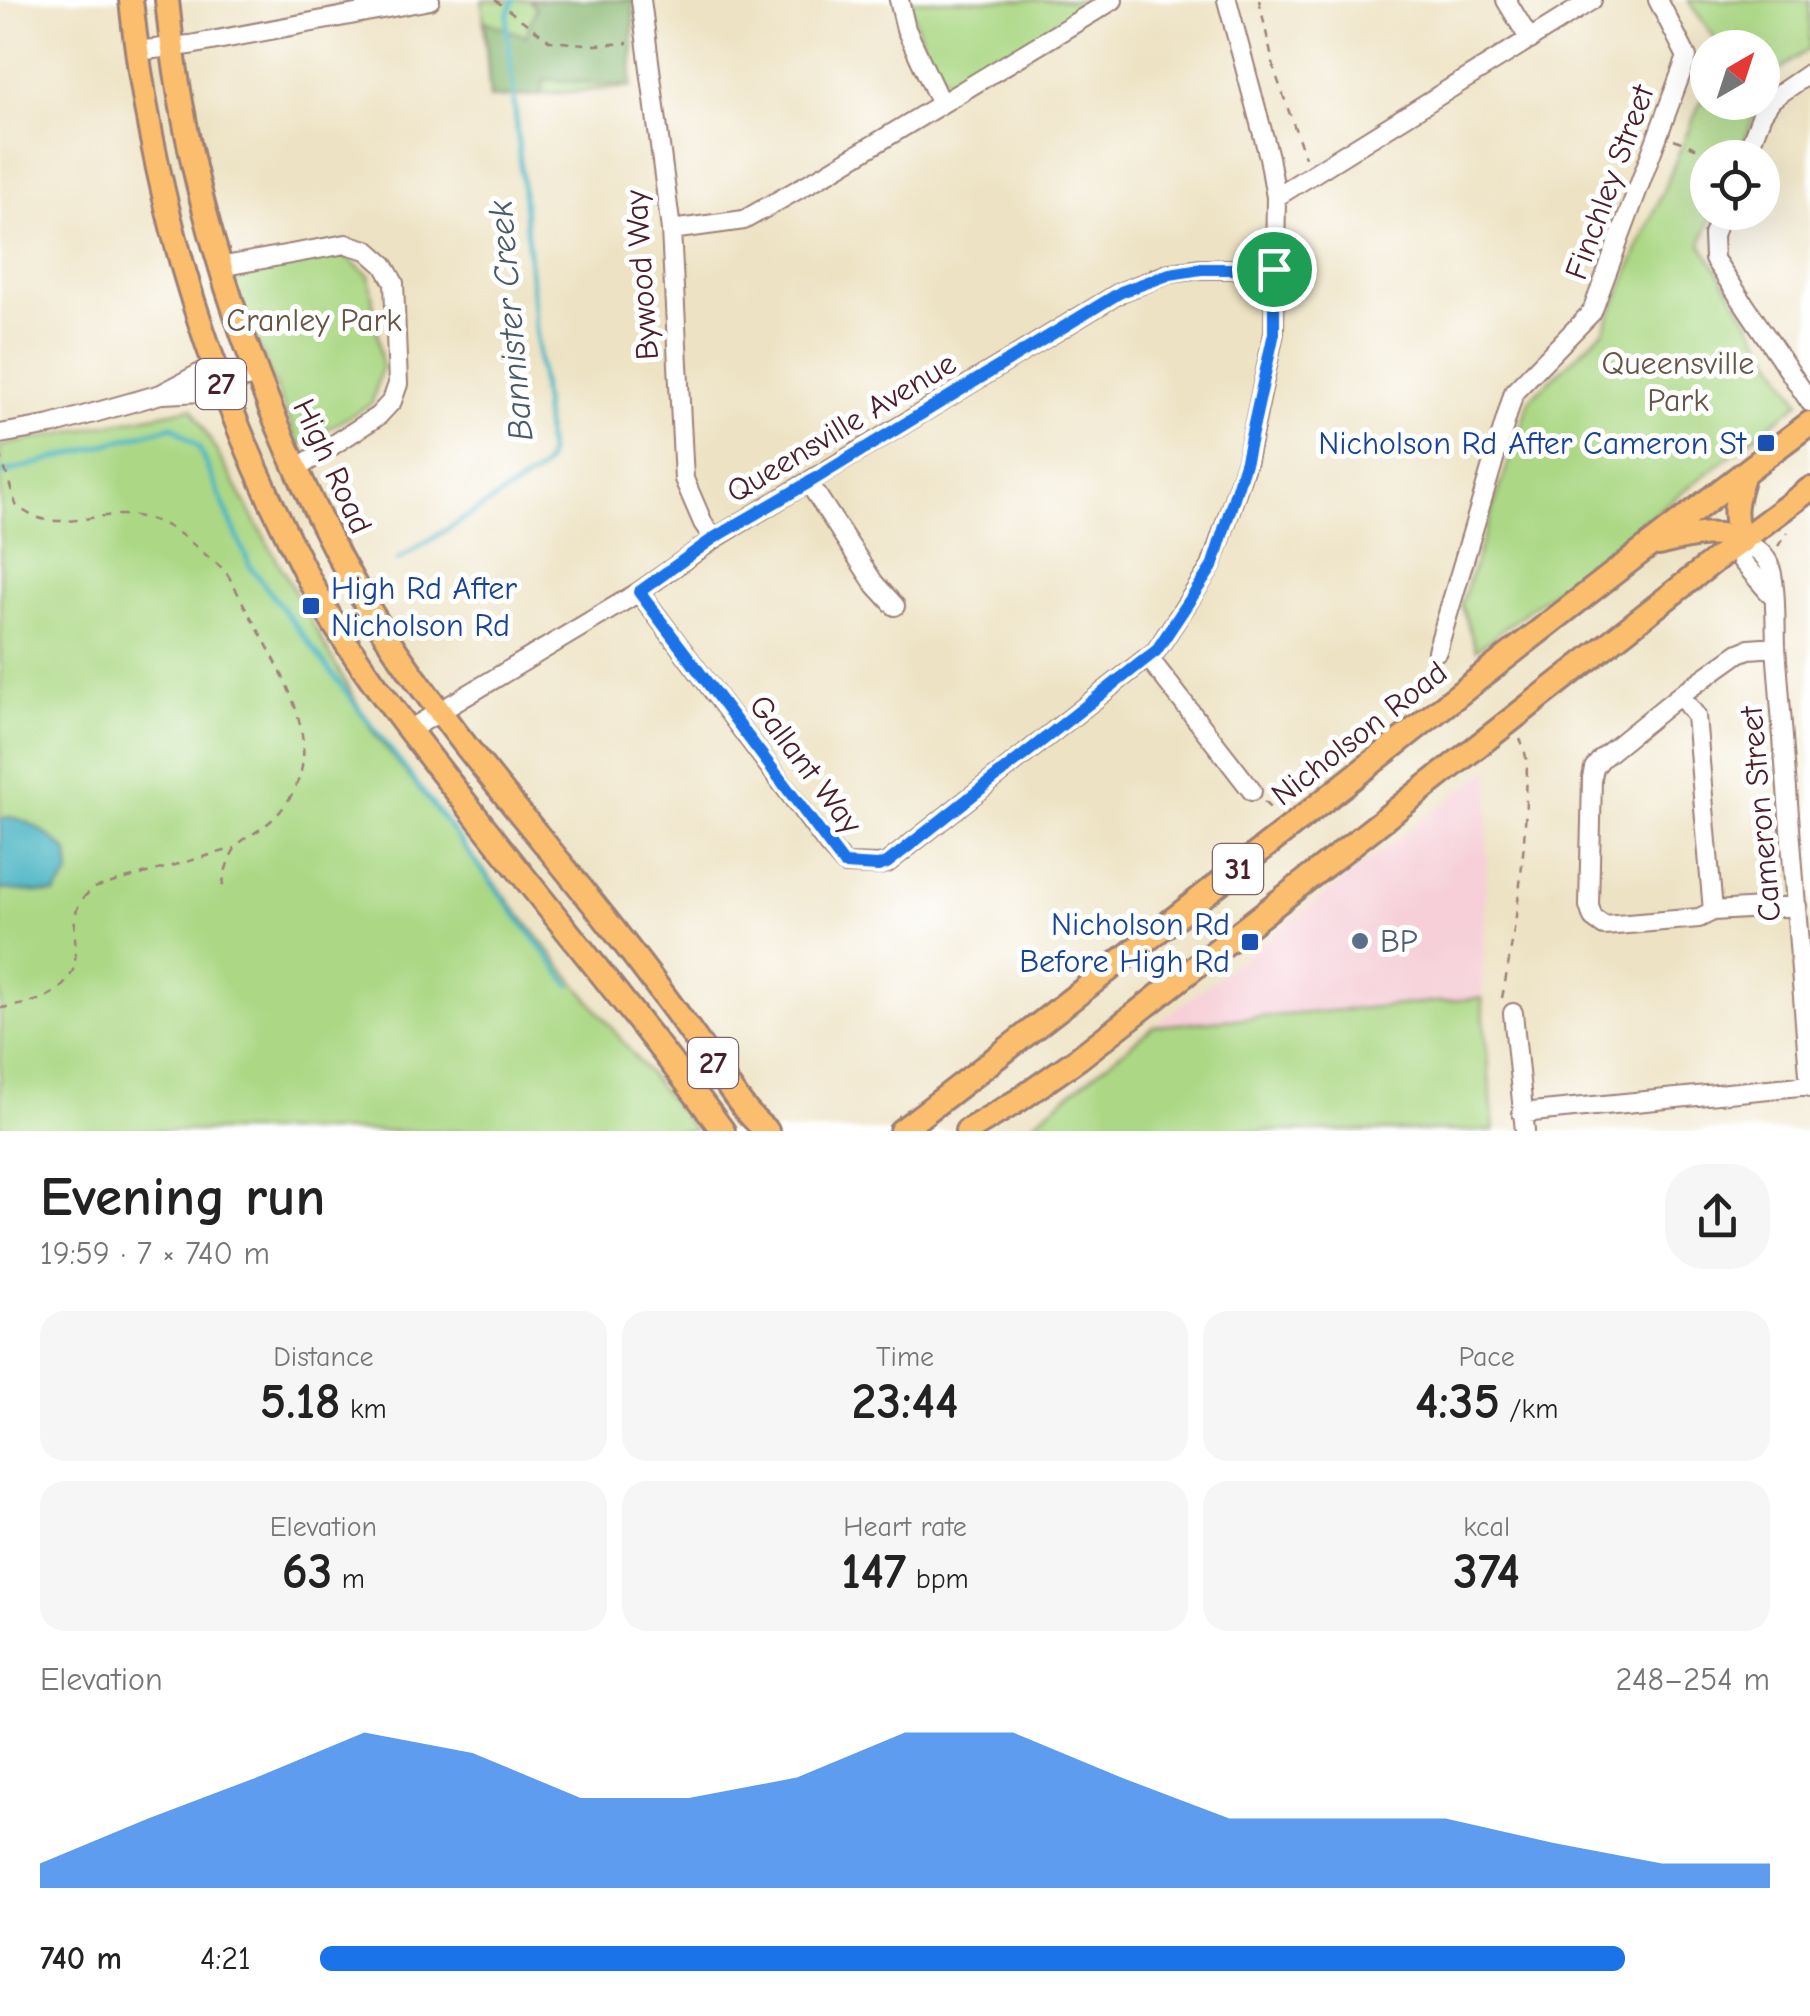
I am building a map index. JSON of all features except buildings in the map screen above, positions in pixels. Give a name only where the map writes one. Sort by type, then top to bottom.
[{"type":"main road","name":"27","points":[[131,0],[154,159],[194,309],[248,450],[314,590],[377,689],[723,1131]]},
{"type":"main road","name":"High Road","points":[[167,0],[190,154],[219,267],[256,374],[326,532],[388,640],[650,978],[747,1112],[768,1131]]},
{"type":"main road","name":"Nicholson Road","points":[[900,1131],[1810,423]]},
{"type":"main road","points":[[1742,541],[1734,516],[1744,472]]},
{"type":"main road","name":"31","points":[[967,1131],[1079,1058],[1810,490]]},
{"type":"main road","points":[[1645,548],[1714,532],[1742,541]]},
{"type":"street","points":[[136,50],[172,47],[430,0]]},
{"type":"street","name":"Bywood Way","points":[[641,0],[671,230],[684,479],[703,523],[714,538]]},
{"type":"street","points":[[899,0],[906,28],[940,104]]},
{"type":"street","points":[[671,230],[744,220],[1113,0]]},
{"type":"street","points":[[1227,0],[1276,197],[1274,333],[1241,478],[1212,567],[1156,651],[1148,657],[1252,791]]},
{"type":"street","points":[[1506,0],[1530,40]]},
{"type":"street","points":[[1276,197],[1592,0]]},
{"type":"street","name":"Finchley Street","points":[[1437,650],[1514,392],[1592,312],[1687,57],[1658,0]]},
{"type":"street","points":[[1751,140],[1772,99],[1810,73]]},
{"type":"street","points":[[1715,230],[1714,259],[1810,402]]},
{"type":"street","points":[[219,267],[346,244],[367,250],[384,265],[394,283],[398,384],[392,401],[378,416],[296,469]]},
{"type":"street","name":"Queensville Avenue","points":[[409,730],[639,592],[714,538],[1121,292],[1186,271],[1274,269]]},
{"type":"street","points":[[0,434],[51,425],[161,394],[202,392],[218,376],[256,374]]},
{"type":"street","points":[[808,483],[874,583],[895,606]]},
{"type":"street","name":"Cameron Street","points":[[1742,541],[1742,561],[1773,597],[1801,847],[1798,906],[1810,1086]]},
{"type":"street","name":"Gallant Way","points":[[639,592],[844,864],[887,863],[1148,657]]},
{"type":"street","points":[[1776,647],[1749,648],[1738,653],[1680,695],[1594,768],[1588,906],[1593,918],[1604,926],[1699,918],[1713,911],[1798,906]]},
{"type":"street","points":[[1680,695],[1696,716],[1713,911]]},
{"type":"street","points":[[1513,1013],[1524,1122],[1810,1086]]},
{"type":"path","points":[[496,0],[550,41],[596,46],[630,43]]},
{"type":"path","points":[[1259,0],[1275,72],[1313,174]]},
{"type":"path","points":[[1659,133],[1690,146]]},
{"type":"path","points":[[0,452],[16,505],[24,512],[60,523],[115,514],[140,516],[178,532],[224,570],[278,665],[296,711],[304,756],[296,786],[282,810],[236,847],[94,888],[82,897],[73,930],[72,972],[58,989],[40,1000],[0,1008]]},
{"type":"path","points":[[1508,724],[1523,742],[1527,757],[1516,930],[1501,1004],[1513,1013]]},
{"type":"path","points":[[1269,807],[1274,813]]},
{"type":"path","points":[[222,890],[225,868],[236,847]]},
{"type":"shaded area","points":[[1490,768],[1482,998],[1154,1026]]},
{"type":"green space","points":[[482,0],[634,0],[631,87],[490,98]]},
{"type":"green space","points":[[529,0],[634,0],[631,87],[545,79],[540,95],[490,98],[485,21],[525,36],[536,8]]},
{"type":"green space","points":[[910,0],[1096,0],[965,80],[946,79],[932,62]]},
{"type":"green space","points":[[1688,0],[1810,0],[1810,48],[1780,69],[1780,30],[1709,30]]},
{"type":"green space","name":"Queensville Park","points":[[1693,120],[1753,120],[1744,140],[1690,140],[1690,230],[1706,230],[1701,244],[1800,402],[1476,650],[1461,604],[1530,399],[1604,330]]},
{"type":"green space","name":"Cranley Park","points":[[341,254],[369,275],[382,366],[372,403],[299,446],[235,287],[243,271]]},
{"type":"green space","points":[[192,408],[375,735],[695,1131],[0,1131],[0,446]]},
{"type":"green space","points":[[1482,998],[1494,1131],[1023,1131],[1154,1026]]},
{"type":"water","points":[[6,817],[31,824],[68,852],[70,874],[55,894],[0,889],[0,820]]},
{"type":"waterway","name":"Bannister Creek","points":[[398,560],[537,473],[548,454],[507,25],[514,0]]},
{"type":"waterway","points":[[0,474],[173,426],[199,448],[250,566],[570,985]]},
{"type":"place","name":"Nicholson Rd After Cameron St","points":[[1766,443]]},
{"type":"place","name":"High Rd After Nicholson Rd","points":[[311,606]]},
{"type":"place","name":"BP","points":[[1360,941]]},
{"type":"place","name":"Nicholson Rd Before High Rd","points":[[1250,942]]},
{"type":"route","points":[[1201,269],[1274,269],[1274,333],[1246,460],[1212,567],[1156,651],[887,863],[844,864],[639,592],[714,538],[1121,292],[1170,274],[1201,269]]}]
